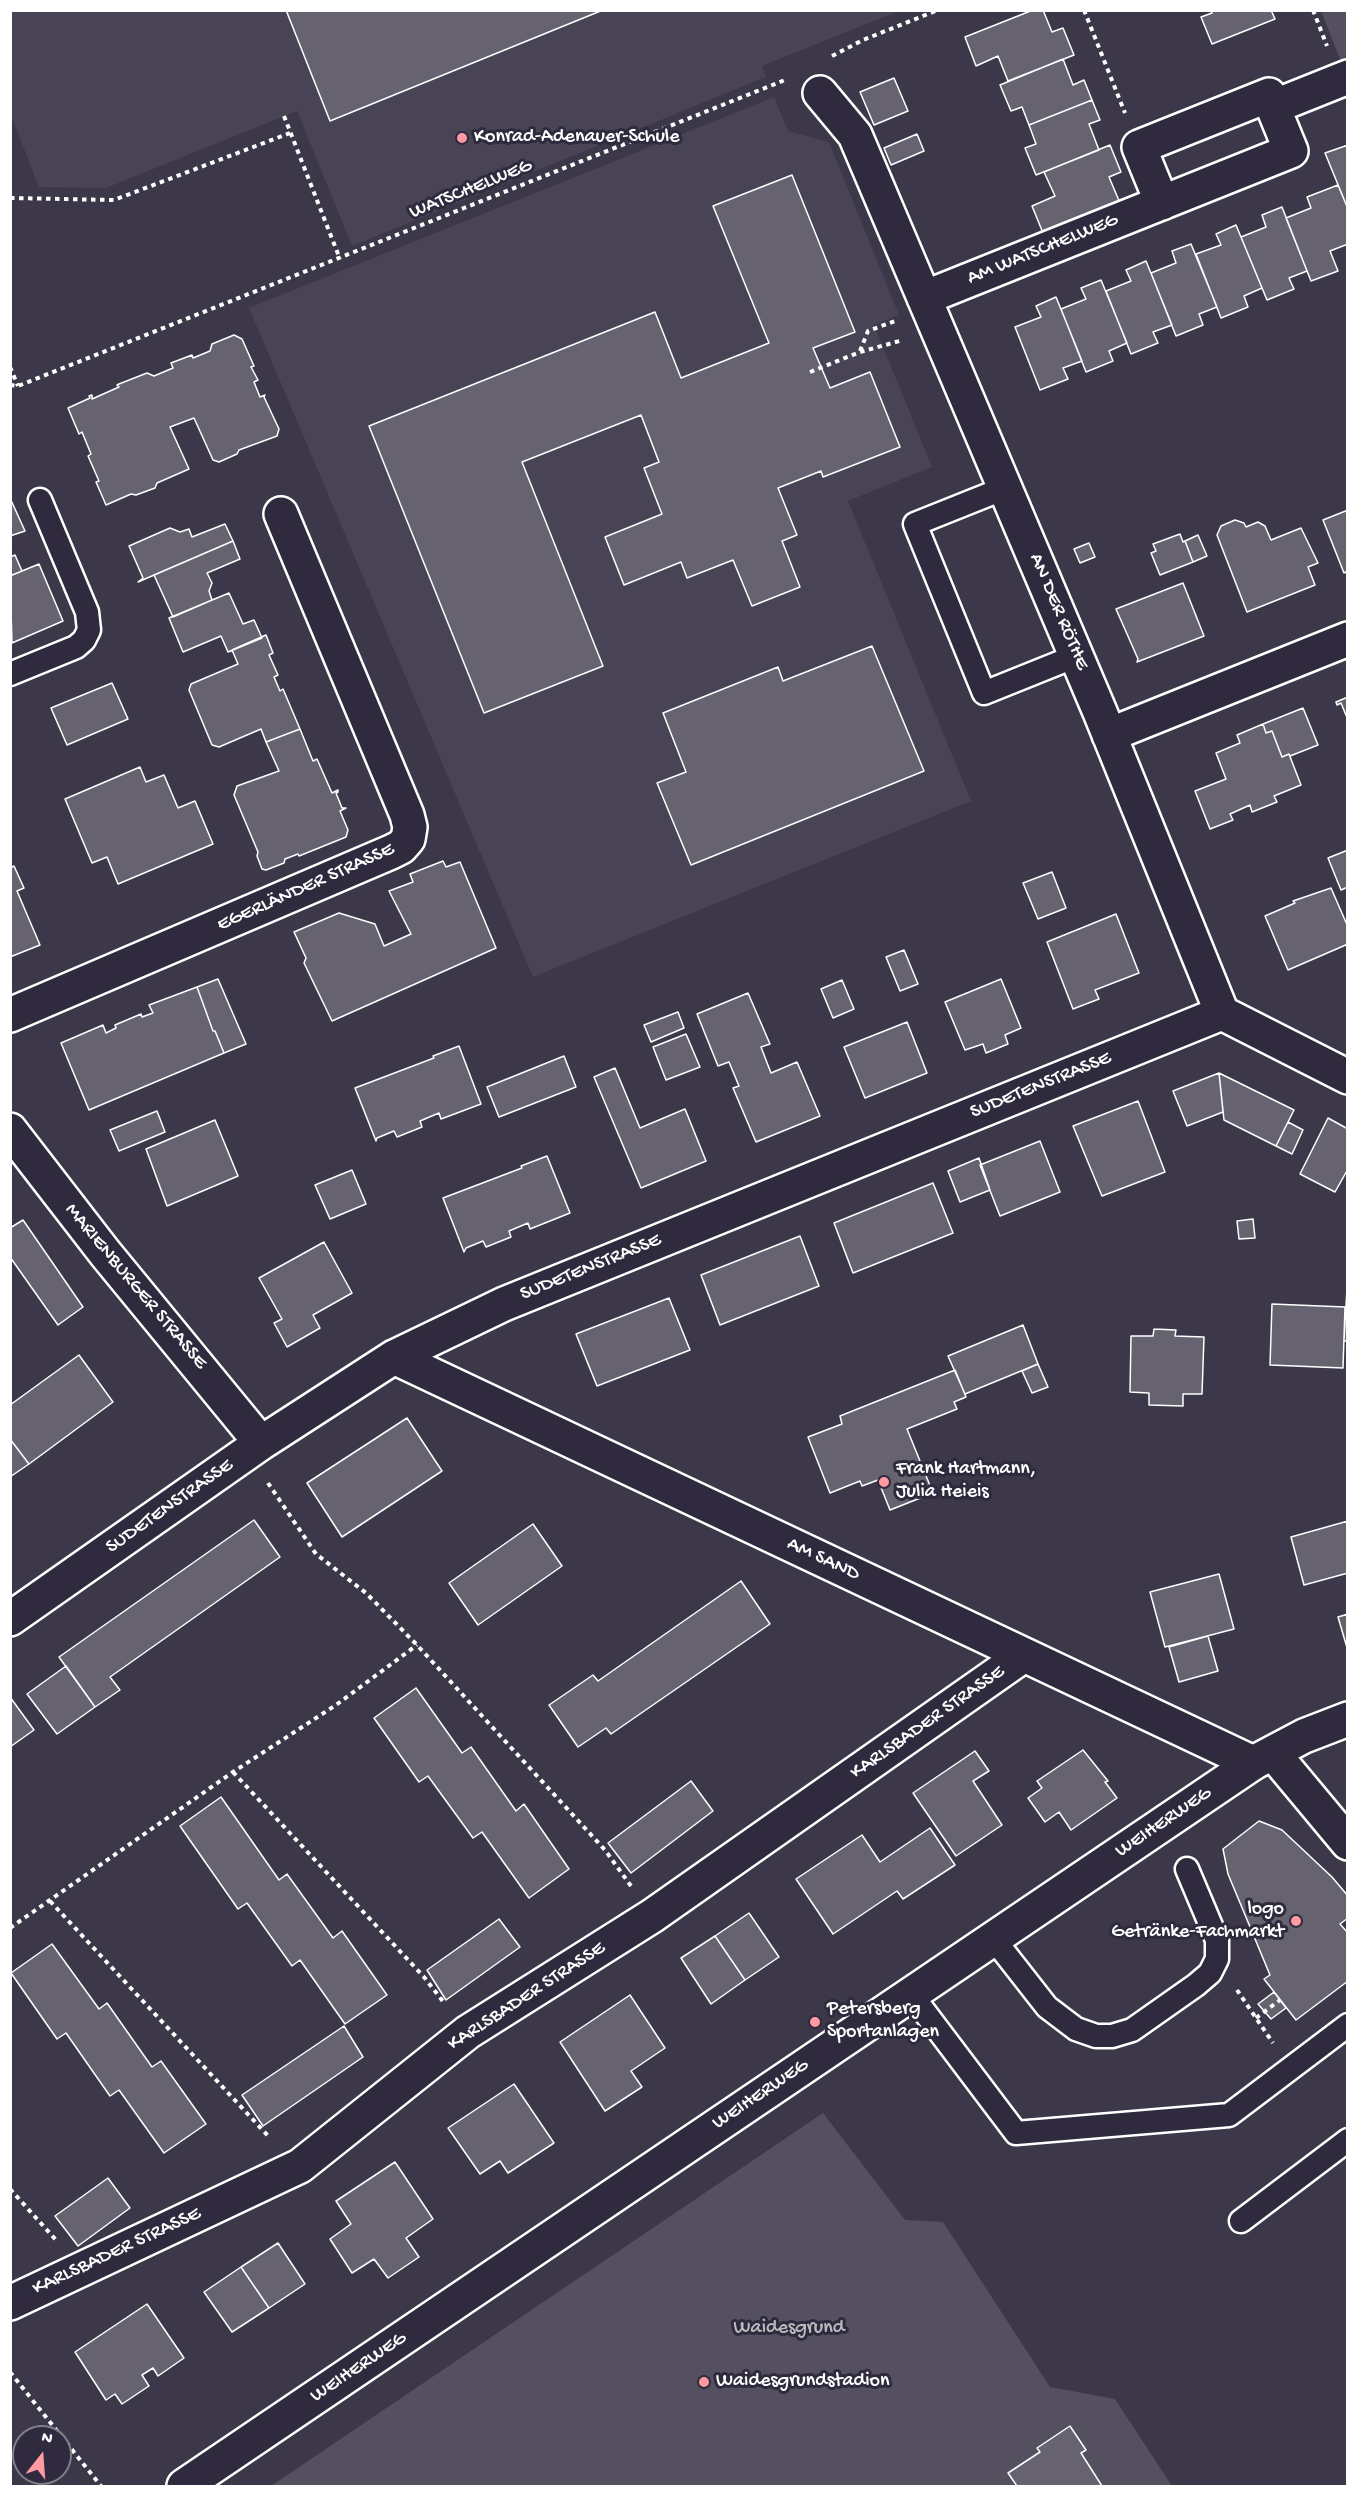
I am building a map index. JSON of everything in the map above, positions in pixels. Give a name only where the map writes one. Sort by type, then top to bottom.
[{"type":"street","points":[[1162,202],[1139,147],[1269,95],[1273,107],[1347,77]]},
{"type":"street","name":"AN DER RÖTHE","points":[[820,93],[855,135],[1110,735],[1222,1012]]},
{"type":"street","name":"AM WATSCHELWEG","points":[[928,307],[1162,202],[1291,151],[1273,107]]},
{"type":"street","name":"EGERLÄNDER STRASSE","points":[[10,1015],[392,852],[408,839],[410,827],[407,815],[281,514]]},
{"type":"street","points":[[1110,735],[1347,639]]},
{"type":"street","points":[[1222,1012],[1347,1077]]},
{"type":"street","name":"SUDETENSTRASSE","points":[[10,1619],[255,1447],[394,1357],[504,1304],[1222,1012]]},
{"type":"street","name":"MARIENBURGER STRASSE","points":[[10,1130],[255,1447]]},
{"type":"street","name":"AM SAND","points":[[394,1357],[1024,1655],[1263,1758]]},
{"type":"street","name":"KARLSBADER STRASSE","points":[[10,2302],[300,2166],[468,2032],[652,1916],[1024,1655]]},
{"type":"street","name":"WEIHERWEG","points":[[184,2487],[910,1994],[1263,1758],[1304,1736],[1347,1719]]},
{"type":"street","points":[[1263,1758],[1347,1843]]},
{"type":"lane","points":[[1005,488],[915,524],[984,693],[1076,656]]},
{"type":"lane","points":[[10,674],[76,646],[84,640],[89,630],[87,612],[40,500]]},
{"type":"lane","points":[[993,1938],[1047,2007],[1076,2029],[1096,2036],[1112,2036],[1132,2030],[1196,1985],[1209,1973],[1217,1959],[1217,1940],[1187,1869]]},
{"type":"lane","points":[[910,1994],[1016,2133],[1229,2115],[1347,2025]]},
{"type":"lane","points":[[1241,2221],[1347,2140]]},
{"type":"path","points":[[827,59],[863,40],[938,10]]},
{"type":"path","points":[[1084,10],[1139,147]]},
{"type":"path","name":"WATSCHELWEG","points":[[10,385],[18,386],[762,91],[789,78]]},
{"type":"path","points":[[284,116],[340,259]]},
{"type":"path","points":[[10,198],[114,200],[290,133]]},
{"type":"path","points":[[860,352],[868,332],[901,319],[913,324],[928,307]]},
{"type":"path","points":[[810,372],[860,352],[894,343]]},
{"type":"path","points":[[10,366],[18,386]]},
{"type":"path","points":[[255,1447],[316,1554],[366,1593],[417,1645],[604,1850],[622,1874]]},
{"type":"path","points":[[375,1611],[380,1607]]},
{"type":"path","points":[[10,1928],[233,1773],[336,1705],[417,1645]]},
{"type":"path","points":[[233,1773],[424,1977],[442,2000]]},
{"type":"path","points":[[50,1901],[256,2125]]},
{"type":"path","points":[[1217,1959],[1290,2069]]},
{"type":"path","points":[[1256,2018],[1280,2000]]},
{"type":"path","points":[[10,2189],[48,2230]]},
{"type":"path","points":[[10,2372],[101,2487]]},
{"type":"shaded area","name":"Konrad-Adenauer-Schule","points":[[10,11],[899,11],[762,66],[766,77],[352,246],[297,111],[106,188],[39,187],[11,115]]},
{"type":"shaded area","points":[[774,97],[788,131],[829,142],[899,315],[874,325],[932,467],[848,501],[971,801],[533,977],[249,308]]},
{"type":"green space","points":[[1321,11],[1347,11],[1347,61],[1342,64]]},
{"type":"green space","name":"Waidesgrund","points":[[823,2113],[905,2220],[943,2222],[1050,2387],[1115,2399],[1172,2486],[271,2486]]},
{"type":"building","points":[[286,10],[603,10],[330,121]]},
{"type":"building","points":[[1033,10],[1043,10],[1052,32],[1063,28],[1074,55],[1008,81],[998,56],[976,66],[965,37]]},
{"type":"building","points":[[1211,10],[1271,10],[1275,19],[1212,44],[1201,17],[1212,13]]},
{"type":"building","points":[[1063,59],[1073,85],[1084,80],[1092,100],[1029,125],[1022,107],[1011,111],[1000,85]]},
{"type":"building","points":[[894,78],[908,111],[874,125],[860,92]]},
{"type":"building","points":[[1092,100],[1100,120],[1089,124],[1099,150],[1036,175],[1025,148],[1036,144],[1029,125]]},
{"type":"building","points":[[917,134],[924,151],[891,165],[884,148]]},
{"type":"building","points":[[1110,145],[1121,172],[1109,177],[1120,203],[1043,233],[1032,206],[1055,196],[1044,172]]},
{"type":"building","points":[[1348,145],[1348,209],[1325,153]]},
{"type":"building","points":[[792,175],[855,332],[813,348],[830,388],[870,372],[900,447],[823,477],[821,471],[778,488],[797,535],[782,541],[800,587],[752,606],[733,560],[687,578],[681,562],[624,585],[605,537],[662,514],[644,468],[659,462],[641,415],[522,462],[603,666],[484,713],[369,426],[655,312],[681,378],[769,343],[713,206]]},
{"type":"building","points":[[1338,185],[1348,209],[1348,244],[1330,251],[1338,271],[1311,281],[1286,218],[1311,208],[1307,197]]},
{"type":"building","points":[[1282,207],[1307,271],[1289,278],[1294,289],[1267,300],[1241,237],[1266,227],[1262,215]]},
{"type":"building","points":[[1236,225],[1262,288],[1244,296],[1248,307],[1221,318],[1196,254],[1221,245],[1216,234]]},
{"type":"building","points":[[1191,244],[1217,307],[1199,314],[1203,325],[1176,336],[1151,273],[1176,263],[1172,251]]},
{"type":"building","points":[[1146,261],[1172,325],[1153,332],[1158,343],[1131,354],[1106,291],[1131,281],[1126,270]]},
{"type":"building","points":[[1101,280],[1127,343],[1109,351],[1113,361],[1086,372],[1061,309],[1086,299],[1081,288]]},
{"type":"building","points":[[1056,297],[1082,361],[1063,368],[1068,379],[1040,390],[1015,327],[1041,317],[1036,306]]},
{"type":"building","points":[[234,335],[242,339],[254,366],[251,367],[258,380],[254,382],[260,397],[265,395],[279,429],[277,436],[239,450],[237,454],[219,462],[213,460],[194,418],[170,427],[189,469],[157,483],[155,488],[136,495],[131,494],[106,505],[88,456],[91,454],[68,408],[90,398],[89,396],[92,395],[92,399],[119,387],[117,385],[119,384],[147,373],[154,376],[173,368],[171,363],[210,351],[212,344]]},
{"type":"building","points":[[10,498],[25,531],[10,536]]},
{"type":"building","points":[[1348,510],[1348,571],[1344,573],[1323,520]]},
{"type":"building","points":[[1235,520],[1244,523],[1246,527],[1258,522],[1265,526],[1271,540],[1301,528],[1318,563],[1308,567],[1315,585],[1247,612],[1217,535],[1221,526]]},
{"type":"building","points":[[225,524],[233,541],[138,582],[143,578],[129,546],[170,528],[180,532],[189,529],[192,537]]},
{"type":"building","points":[[1180,534],[1193,562],[1160,575],[1151,553],[1156,551],[1153,544]]},
{"type":"building","points":[[1198,535],[1207,556],[1193,562],[1185,541]]},
{"type":"building","points":[[233,541],[240,559],[207,573],[212,583],[209,591],[212,600],[173,617],[154,575]]},
{"type":"building","points":[[1089,543],[1095,557],[1080,563],[1074,549]]},
{"type":"building","points":[[15,555],[22,571],[10,576],[10,557]]},
{"type":"building","points":[[39,564],[63,621],[12,643],[10,576]]},
{"type":"building","points":[[1183,583],[1204,636],[1137,662],[1138,659],[1116,609]]},
{"type":"building","points":[[229,593],[243,624],[254,620],[262,638],[228,652],[221,636],[183,652],[169,618]]},
{"type":"building","points":[[266,635],[273,653],[269,655],[278,675],[274,677],[280,691],[283,689],[300,729],[266,742],[261,729],[219,747],[212,745],[189,690],[191,684],[238,664],[232,650]]},
{"type":"building","points":[[872,646],[924,771],[691,865],[657,783],[686,772],[663,713],[778,667],[783,681]]},
{"type":"building","points":[[112,683],[128,719],[67,745],[51,708]]},
{"type":"building","points":[[1348,697],[1348,720],[1341,703],[1337,705],[1336,702]]},
{"type":"building","points":[[1303,708],[1318,745],[1282,757],[1272,731],[1266,733],[1263,724]]},
{"type":"building","points":[[1263,724],[1266,733],[1272,731],[1282,757],[1289,754],[1301,785],[1274,796],[1277,802],[1252,812],[1250,805],[1230,814],[1233,820],[1210,829],[1195,791],[1226,779],[1216,753],[1240,743],[1237,735]]},
{"type":"building","points":[[300,729],[313,761],[317,759],[332,793],[338,790],[336,793],[342,808],[346,808],[340,811],[348,830],[346,837],[299,856],[298,854],[285,859],[284,863],[266,870],[262,869],[257,856],[258,852],[234,795],[237,786],[279,771],[266,742]]},
{"type":"building","points":[[140,767],[146,782],[164,775],[178,808],[195,801],[213,844],[118,884],[107,857],[92,863],[65,799]]},
{"type":"building","points":[[1348,850],[1348,887],[1341,890],[1328,858]]},
{"type":"building","points":[[443,861],[446,867],[460,862],[496,948],[332,1021],[304,963],[306,958],[294,932],[339,913],[375,924],[384,946],[411,934],[389,891],[413,882],[410,874]]},
{"type":"building","points":[[14,866],[24,888],[17,891],[40,945],[10,957],[10,868]]},
{"type":"building","points":[[1052,872],[1066,908],[1038,919],[1023,883]]},
{"type":"building","points":[[1331,888],[1348,927],[1348,944],[1288,970],[1265,916],[1295,903],[1293,901]]},
{"type":"building","points":[[1116,914],[1139,973],[1095,990],[1099,999],[1073,1009],[1047,942]]},
{"type":"building","points":[[904,950],[918,984],[900,991],[886,957]]},
{"type":"building","points":[[218,979],[246,1044],[224,1053],[213,1031],[197,987]]},
{"type":"building","points":[[1001,979],[1021,1028],[1005,1035],[1008,1044],[986,1053],[983,1044],[965,1050],[945,1002]]},
{"type":"building","points":[[842,980],[854,1009],[833,1018],[821,989]]},
{"type":"building","points":[[197,987],[213,1031],[224,1053],[89,1110],[61,1043],[103,1025],[106,1033],[116,1028],[115,1025],[141,1014],[142,1017],[153,1013],[149,1005]]},
{"type":"building","points":[[748,993],[770,1044],[761,1047],[771,1073],[797,1062],[820,1116],[756,1142],[733,1088],[739,1086],[729,1062],[718,1066],[697,1014]]},
{"type":"building","points":[[678,1012],[684,1028],[651,1042],[644,1025]]},
{"type":"building","points":[[907,1022],[927,1073],[865,1098],[844,1047]]},
{"type":"building","points":[[686,1034],[700,1067],[666,1080],[653,1047]]},
{"type":"building","points":[[459,1046],[481,1104],[441,1119],[439,1113],[420,1121],[422,1127],[397,1137],[394,1131],[377,1138],[376,1141],[355,1088]]},
{"type":"building","points":[[564,1056],[576,1087],[499,1117],[487,1087]]},
{"type":"building","points":[[615,1068],[640,1128],[685,1109],[706,1161],[641,1188],[594,1077]]},
{"type":"building","points":[[1219,1073],[1294,1110],[1276,1146],[1224,1120]]},
{"type":"building","points":[[1219,1073],[1223,1112],[1187,1126],[1173,1091]]},
{"type":"building","points":[[1138,1101],[1165,1172],[1102,1196],[1073,1126]]},
{"type":"building","points":[[157,1111],[165,1132],[119,1151],[110,1130]]},
{"type":"building","points":[[1328,1118],[1348,1129],[1348,1169],[1335,1192],[1300,1174]]},
{"type":"building","points":[[215,1120],[238,1176],[167,1206],[146,1149]]},
{"type":"building","points":[[1288,1122],[1303,1130],[1292,1154],[1276,1146]]},
{"type":"building","points":[[1040,1141],[1060,1192],[1000,1216],[980,1165]]},
{"type":"building","points":[[547,1156],[570,1213],[530,1229],[528,1223],[509,1231],[511,1237],[486,1247],[483,1241],[466,1248],[464,1252],[443,1198]]},
{"type":"building","points":[[979,1158],[990,1190],[960,1202],[948,1171]]},
{"type":"building","points":[[352,1170],[366,1204],[330,1219],[315,1185]]},
{"type":"building","points":[[933,1183],[953,1233],[853,1273],[834,1223]]},
{"type":"building","points":[[1253,1219],[1255,1238],[1239,1239],[1237,1221]]},
{"type":"building","points":[[23,1220],[83,1307],[58,1325],[10,1257],[10,1228]]},
{"type":"building","points":[[800,1236],[819,1286],[720,1325],[701,1275]]},
{"type":"building","points":[[324,1242],[352,1293],[313,1315],[320,1328],[287,1347],[274,1323],[282,1319],[259,1278]]},
{"type":"building","points":[[1347,1288],[1348,1341],[1344,1341]]},
{"type":"building","points":[[669,1298],[690,1350],[597,1386],[576,1334]]},
{"type":"building","points":[[1272,1304],[1345,1307],[1343,1368],[1270,1365]]},
{"type":"building","points":[[1023,1325],[1038,1364],[965,1394],[948,1356]]},
{"type":"building","points":[[1154,1329],[1176,1330],[1175,1336],[1204,1337],[1202,1394],[1183,1394],[1183,1406],[1149,1405],[1149,1393],[1130,1392],[1131,1336],[1153,1336]]},
{"type":"building","points":[[79,1355],[113,1402],[29,1464],[10,1439],[10,1405]]},
{"type":"building","points":[[1038,1364],[1048,1387],[1032,1393],[1022,1371]]},
{"type":"building","points":[[955,1370],[966,1397],[954,1402],[957,1409],[907,1429],[933,1493],[890,1510],[878,1480],[862,1486],[860,1481],[830,1493],[808,1437],[842,1424],[840,1416]]},
{"type":"building","points":[[407,1418],[442,1471],[342,1537],[307,1483]]},
{"type":"building","points":[[10,1439],[29,1464],[10,1477]]},
{"type":"building","points":[[254,1520],[280,1557],[110,1677],[120,1690],[95,1707],[59,1657]]},
{"type":"building","points":[[1348,1521],[1348,1573],[1304,1585],[1291,1537]]},
{"type":"building","points":[[533,1524],[562,1566],[478,1625],[449,1583]]},
{"type":"building","points":[[1219,1574],[1234,1629],[1165,1647],[1150,1592]]},
{"type":"building","points":[[741,1581],[770,1624],[611,1734],[606,1728],[578,1747],[549,1705],[593,1675],[598,1681]]},
{"type":"building","points":[[1348,1614],[1348,1651],[1338,1617]]},
{"type":"building","points":[[1208,1636],[1218,1671],[1179,1682],[1169,1647]]},
{"type":"building","points":[[66,1666],[95,1707],[57,1734],[27,1694]]},
{"type":"building","points":[[416,1688],[462,1753],[471,1747],[516,1811],[524,1804],[569,1869],[529,1898],[482,1832],[473,1838],[428,1776],[419,1782],[374,1718]]},
{"type":"building","points":[[10,1697],[34,1730],[10,1747]]},
{"type":"building","points":[[1083,1750],[1108,1781],[1105,1782],[1117,1798],[1071,1830],[1059,1812],[1045,1822],[1028,1798],[1042,1788],[1037,1781]]},
{"type":"building","points":[[975,1751],[989,1771],[973,1781],[1002,1825],[956,1856],[913,1793]]},
{"type":"building","points":[[691,1781],[713,1811],[631,1873],[608,1843]]},
{"type":"building","points":[[221,1797],[279,1880],[287,1874],[333,1938],[342,1931],[387,1995],[345,2024],[300,1960],[292,1966],[247,1903],[238,1909],[180,1826]]},
{"type":"building","name":"logo Getränke-Fachmarkt","points":[[1259,1821],[1282,1830],[1332,1877],[1348,1896],[1348,1918],[1340,1924],[1348,1933],[1348,1981],[1296,2020],[1264,1979],[1270,1975],[1228,1874],[1223,1849]]},
{"type":"building","points":[[930,1828],[955,1865],[903,1899],[897,1891],[833,1934],[796,1879],[862,1835],[880,1862]]},
{"type":"building","points":[[749,1913],[779,1957],[745,1980],[715,1936]]},
{"type":"building","points":[[499,1919],[520,1947],[446,2000],[427,1970]]},
{"type":"building","points":[[715,1936],[745,1980],[711,2004],[681,1958]]},
{"type":"building","points":[[52,1944],[99,2009],[107,2003],[152,2067],[161,2061],[206,2124],[164,2153],[119,2090],[110,2096],[66,2033],[57,2039],[11,1973]]},
{"type":"building","points":[[1274,1992],[1286,2008],[1271,2019],[1258,2004]]},
{"type":"building","points":[[630,1995],[665,2048],[631,2071],[642,2087],[605,2111],[560,2042]]},
{"type":"building","points":[[344,2026],[363,2057],[263,2126],[242,2095]]},
{"type":"building","points":[[514,2084],[554,2143],[508,2173],[500,2161],[480,2174],[448,2128]]},
{"type":"building","points":[[395,2162],[433,2219],[406,2238],[419,2257],[388,2278],[374,2259],[352,2273],[330,2239],[351,2224],[336,2201]]},
{"type":"building","points":[[108,2178],[130,2208],[78,2246],[55,2216]]},
{"type":"building","points":[[278,2243],[305,2284],[269,2308],[241,2267]]},
{"type":"building","points":[[241,2267],[269,2308],[232,2332],[204,2292]]},
{"type":"building","points":[[147,2304],[184,2358],[158,2376],[153,2368],[142,2375],[149,2386],[122,2404],[115,2394],[106,2400],[75,2352]]},
{"type":"building","points":[[1070,2426],[1086,2450],[1081,2453],[1102,2486],[1017,2486],[1008,2473],[1040,2452],[1037,2448]]},
{"type":"place","name":"Konrad-Adenauer-Schule","points":[[462,138]]},
{"type":"place","name":"Frank Hartmann, Julia Heieis","points":[[884,1482]]},
{"type":"place","name":"logo Getränke-Fachmarkt","points":[[1296,1921]]},
{"type":"place","name":"Petersberg Sportanlagen","points":[[815,2022]]},
{"type":"place","name":"Waidesgrundstadion","points":[[704,2382]]}]
